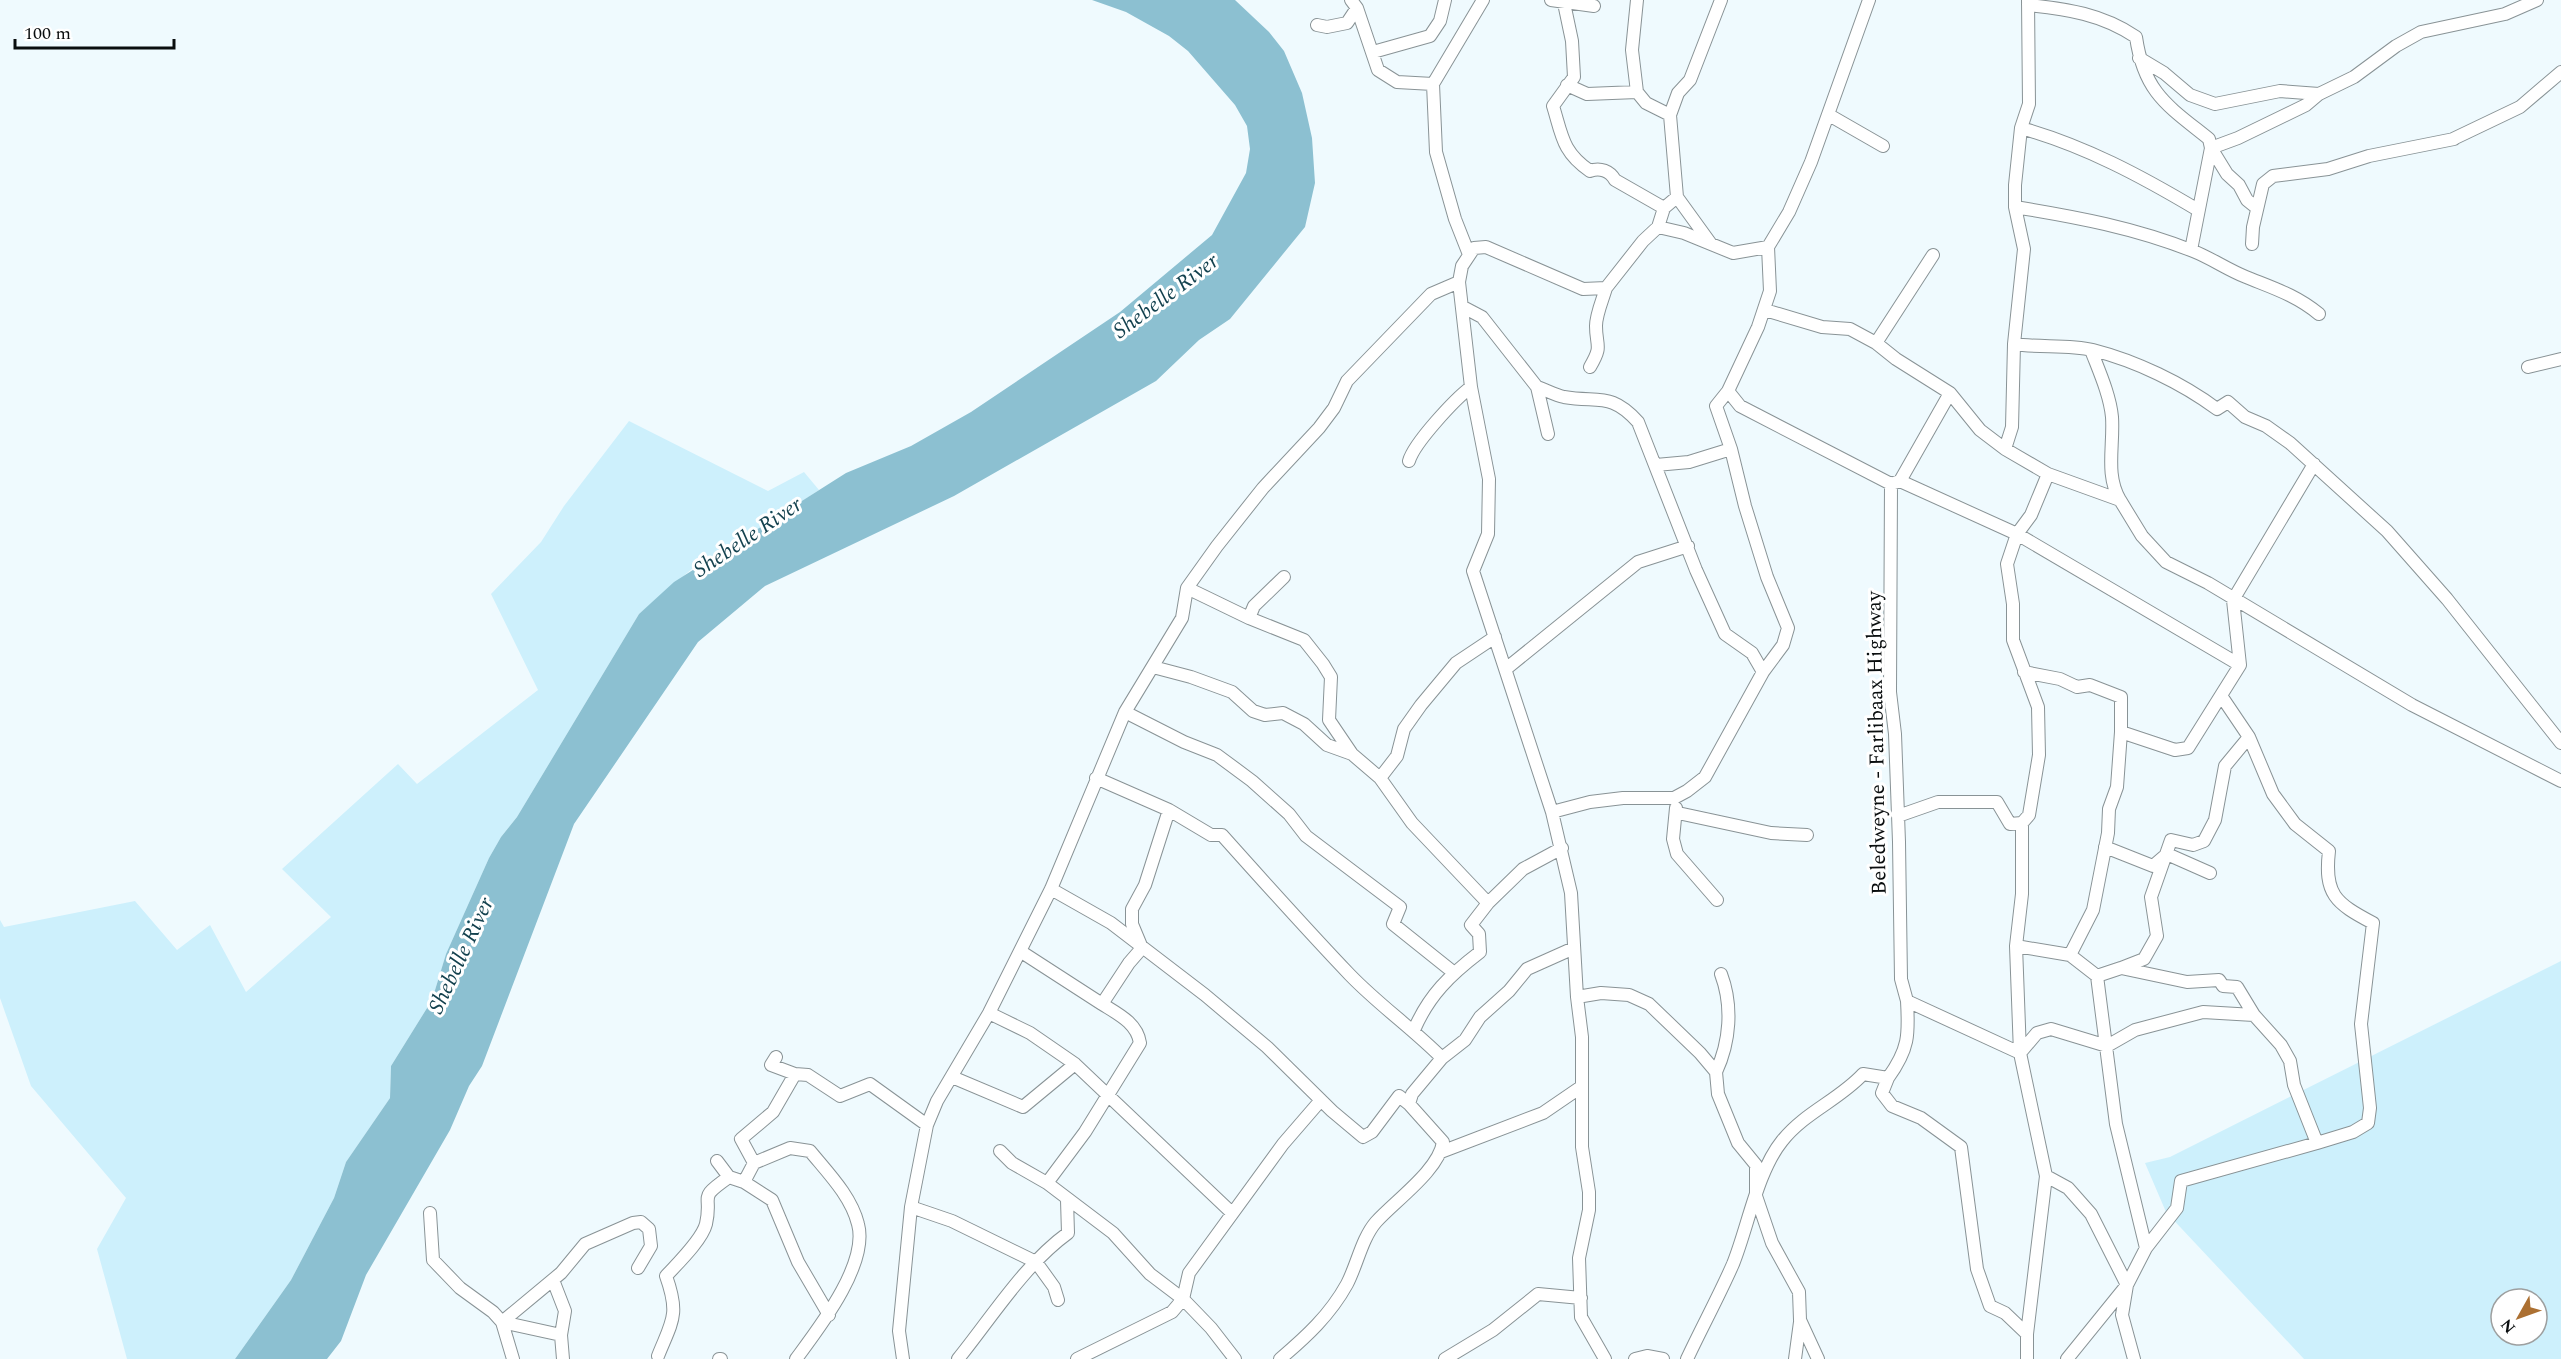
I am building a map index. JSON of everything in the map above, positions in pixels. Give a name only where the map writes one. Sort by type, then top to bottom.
[{"type":"street","points":[[1373,51],[1430,36],[1440,21],[1444,0]]},
{"type":"street","points":[[1483,0],[1433,84],[1436,152],[1455,219],[1468,252],[1474,248],[1486,247],[1583,289],[1606,288]]},
{"type":"street","points":[[1637,0],[1632,50],[1637,92],[1646,103],[1671,115]]},
{"type":"street","points":[[1712,245],[1677,197],[1671,115],[1678,93],[1689,80],[1721,0]]},
{"type":"street","points":[[1552,812],[1590,802],[1623,798],[1674,798],[1705,777],[1763,672],[1783,645],[1788,628],[1767,577],[1755,531],[1745,506],[1731,449],[1716,406],[1737,377],[1765,309],[1770,291],[1768,247],[1789,212],[1829,115],[1869,0]]},
{"type":"street","points":[[2211,148],[2238,138],[2306,105],[2319,94],[2354,77],[2396,45],[2421,32],[2505,14],[2537,0]]},
{"type":"street","points":[[1594,6],[1558,1],[1575,62],[1574,77],[1553,106],[1559,136],[1569,151],[1590,171],[1604,170],[1611,173],[1625,186],[1664,208]]},
{"type":"street","points":[[2005,449],[2012,427],[2014,344],[2024,249],[2015,207],[2015,184],[2021,128],[2029,104],[2028,2],[2081,11],[2121,27],[2136,37],[2142,69],[2160,99],[2209,140],[2211,148],[2227,174],[2239,186],[2247,200],[2257,208]]},
{"type":"street","points":[[1354,4],[1378,70],[1397,82],[1433,84]]},
{"type":"street","points":[[1317,25],[1327,27],[1347,23],[1354,4]]},
{"type":"street","points":[[2139,58],[2164,73],[2190,95],[2215,104],[2280,91],[2319,94]]},
{"type":"street","points":[[2252,244],[2257,208],[2264,184],[2273,176],[2328,169],[2369,156],[2453,139],[2520,106],[2561,72]]},
{"type":"street","points":[[1568,85],[1587,94],[1637,92]]},
{"type":"street","points":[[1829,115],[1883,146]]},
{"type":"street","points":[[2021,128],[2064,140],[2140,176],[2198,210]]},
{"type":"street","points":[[2191,250],[2211,148]]},
{"type":"street","points":[[1590,367],[1599,353],[1596,327],[1606,288],[1642,242],[1658,226],[1664,208],[1677,197]]},
{"type":"street","points":[[2015,207],[2124,227],[2191,250],[2244,276],[2280,288],[2302,300],[2319,314]]},
{"type":"street","points":[[1658,226],[1684,233],[1733,253],[1768,247]]},
{"type":"street","points":[[1474,248],[1462,266],[1459,282],[1471,387],[1489,480],[1489,500],[1488,534],[1473,571],[1507,668],[1552,812],[1571,893],[1577,997],[1582,1037],[1582,1147],[1587,1175],[1589,1210],[1579,1258],[1581,1317],[1605,1359]]},
{"type":"street","points":[[1876,343],[1933,255]]},
{"type":"street","points":[[903,1359],[899,1331],[911,1207],[927,1125],[937,1101],[989,1012],[1051,889],[1125,712],[1182,618],[1187,588],[1216,546],[1263,488],[1319,428],[1334,408],[1347,381],[1431,294],[1459,282]]},
{"type":"street","points":[[1463,307],[1482,317],[1537,387],[1548,434]]},
{"type":"street","points":[[1765,309],[1822,327],[1850,329],[1876,343],[1896,359],[1950,393],[1980,430],[2005,449],[2048,474],[2121,500]]},
{"type":"street","points":[[2014,344],[2038,348],[2091,350],[2139,367],[2192,391],[2217,410],[2228,402],[2245,417],[2266,426],[2314,464],[2387,531],[2447,599],[2561,743]]},
{"type":"street","points":[[2091,350],[2112,417],[2110,449],[2113,488],[2142,536],[2166,562],[2208,583],[2412,705],[2561,781]]},
{"type":"street","points":[[2528,367],[2561,359]]},
{"type":"street","points":[[1409,461],[1412,449],[1437,423],[1452,402],[1471,387]]},
{"type":"street","points":[[1537,387],[1562,397],[1596,398],[1624,406],[1638,422],[1696,570],[1725,633],[1752,653],[1763,672]]},
{"type":"street","points":[[1728,391],[1740,406],[1896,482],[2017,534],[2240,665]]},
{"type":"street","points":[[1896,482],[1950,393]]},
{"type":"street","points":[[1656,465],[1689,462],[1731,449]]},
{"type":"street","points":[[2121,732],[2175,750],[2188,748],[2240,665],[2233,600],[2314,464]]},
{"type":"street","points":[[2027,1359],[2027,1334],[2046,1176],[2019,1053],[2016,946],[2022,894],[2022,823],[2029,815],[2039,755],[2038,707],[2013,640],[2013,604],[2007,564],[2017,534],[2031,515],[2048,474]]},
{"type":"street","name":"Beledweyne - Farlibaax Highway","points":[[1888,1078],[1899,1063],[1909,1035],[1907,1001],[1901,979],[1895,734],[1890,692],[1896,482]]},
{"type":"street","points":[[1507,668],[1638,562],[1688,546]]},
{"type":"street","points":[[1249,618],[1254,606],[1284,577]]},
{"type":"street","points":[[1187,588],[1249,618],[1304,640],[1331,677],[1329,720],[1352,754],[1380,778],[1412,823],[1488,903]]},
{"type":"street","points":[[1380,778],[1397,756],[1404,729],[1421,705],[1456,663],[1495,637]]},
{"type":"street","points":[[1153,667],[1191,677],[1232,692],[1253,711],[1265,715],[1283,713],[1304,724],[1326,745],[1352,754]]},
{"type":"street","points":[[2024,672],[2060,679],[2078,687],[2090,686],[2121,697],[2117,787],[2109,809],[2094,910],[2070,955]]},
{"type":"street","points":[[2067,1359],[2127,1285],[2146,1248],[2177,1208],[2181,1182],[2353,1132],[2368,1123],[2370,1108],[2361,1024],[2373,922],[2354,913],[2329,891],[2326,874],[2330,851],[2295,825],[2273,794],[2248,736],[2222,697]]},
{"type":"street","points":[[1125,712],[1184,742],[1217,755],[1252,781],[1288,814],[1306,836],[1400,907],[1393,924],[1453,972]]},
{"type":"street","points":[[2097,976],[2144,958],[2157,936],[2151,897],[2171,840],[2193,845],[2204,841],[2215,820],[2225,766],[2248,736]]},
{"type":"street","points":[[1096,778],[1169,810],[1211,835],[1222,835],[1348,973],[1394,1018],[1414,1030],[1442,1058]]},
{"type":"street","points":[[1674,798],[1678,813],[1673,839],[1677,854],[1717,900]]},
{"type":"street","points":[[1898,816],[1938,802],[1997,802],[2010,824],[2022,823]]},
{"type":"street","points":[[1142,948],[1132,924],[1132,909],[1145,885],[1169,810]]},
{"type":"street","points":[[1678,813],[1771,833],[1807,835]]},
{"type":"street","points":[[2105,847],[2153,866],[2167,854]]},
{"type":"street","points":[[1414,1030],[1425,1005],[1453,972],[1480,952],[1479,934],[1471,925],[1488,903],[1523,869],[1562,848]]},
{"type":"street","points":[[2167,854],[2210,873]]},
{"type":"street","points":[[1051,889],[1111,924],[1267,1047],[1363,1137],[1372,1132],[1399,1096],[1443,1142],[1441,1152],[1427,1171],[1374,1224],[1346,1285],[1315,1329],[1280,1359]]},
{"type":"street","points":[[2016,946],[2070,955],[2097,976],[2116,1124],[2146,1248]]},
{"type":"street","points":[[1102,1004],[1129,963],[1142,948]]},
{"type":"street","points":[[1409,1104],[1412,1094],[1442,1058],[1465,1040],[1480,1017],[1509,991],[1527,969],[1574,948]]},
{"type":"street","points":[[1020,951],[1129,1022],[1136,1029],[1140,1043],[1108,1097],[1047,1183]]},
{"type":"street","points":[[2121,968],[2187,982],[2218,980],[2223,986],[2237,987],[2254,1015],[2281,1045],[2290,1061],[2294,1085],[2317,1143]]},
{"type":"street","points":[[1721,974],[1727,991],[1728,1023],[1725,1052],[1716,1072],[1718,1094],[1738,1143],[1756,1165],[1756,1196],[1772,1243],[1799,1292],[1800,1320],[1795,1359]]},
{"type":"street","points":[[1577,997],[1601,993],[1629,995],[1649,1005],[1700,1053],[1716,1072]]},
{"type":"street","points":[[1907,1001],[2019,1053]]},
{"type":"street","points":[[989,1012],[1030,1033],[1075,1064],[1232,1213]]},
{"type":"street","points":[[2019,1053],[2037,1033],[2051,1029],[2107,1046],[2135,1030],[2202,1012],[2254,1015]]},
{"type":"street","points":[[776,1057],[771,1065],[795,1074],[808,1075],[840,1095],[870,1084],[927,1125]]},
{"type":"street","points":[[952,1077],[1023,1107],[1075,1064]]},
{"type":"street","points":[[754,1163],[741,1139],[773,1112],[795,1074]]},
{"type":"street","points":[[1687,1359],[1733,1263],[1756,1196],[1781,1142],[1809,1114],[1848,1090],[1863,1074],[1888,1078],[1882,1093],[1892,1106],[1921,1118],[1961,1147],[1977,1269],[1990,1306],[2005,1314],[2027,1334]]},
{"type":"street","points":[[1441,1152],[1543,1113],[1581,1087]]},
{"type":"street","points":[[1077,1359],[1172,1312],[1183,1299],[1189,1273],[1283,1144],[1321,1100]]},
{"type":"street","points":[[744,1182],[754,1163],[790,1148],[810,1151],[841,1188],[859,1226],[856,1261],[829,1316],[796,1359]]},
{"type":"street","points":[[1000,1150],[1032,1177],[1047,1183],[1113,1233],[1150,1274],[1183,1299],[1236,1359]]},
{"type":"street","points":[[717,1161],[729,1177],[744,1182],[772,1200],[798,1262],[829,1316]]},
{"type":"street","points":[[2046,1176],[2068,1188],[2091,1215],[2127,1285],[2122,1315],[2134,1359]]},
{"type":"street","points":[[654,1358],[674,1320],[674,1307],[666,1276],[685,1256],[706,1225],[706,1199],[710,1190],[729,1177]]},
{"type":"street","points":[[958,1359],[1036,1262],[1052,1244],[1068,1233],[1067,1200]]},
{"type":"street","points":[[911,1207],[952,1221],[1036,1262],[1054,1287],[1058,1300]]},
{"type":"street","points":[[430,1213],[433,1260],[460,1288],[493,1312],[502,1323],[513,1359]]},
{"type":"street","points":[[502,1323],[554,1280],[585,1244],[633,1223],[642,1222],[649,1229],[651,1246],[638,1268]]},
{"type":"street","points":[[554,1280],[565,1311],[561,1335],[563,1359]]},
{"type":"street","points":[[1445,1359],[1493,1330],[1538,1294],[1581,1298]]},
{"type":"street","points":[[1800,1320],[1818,1359]]},
{"type":"street","points":[[502,1323],[561,1335]]},
{"type":"street","points":[[1635,1359],[1647,1356],[1663,1359]]},
{"type":"shaded area","points":[[629,421],[768,491],[804,472],[819,490],[736,544],[693,568],[639,614],[517,817],[501,837],[489,858],[446,954],[432,1000],[391,1066],[390,1098],[346,1162],[334,1198],[291,1280],[235,1359],[127,1359],[97,1249],[126,1198],[31,1086],[0,998],[0,920],[4,927],[135,901],[177,950],[210,925],[246,992],[331,917],[282,869],[398,764],[417,784],[538,690],[491,594],[541,542],[564,506]]},
{"type":"shaded area","points":[[2561,961],[2561,1359],[2304,1359],[2166,1212],[2145,1163],[2170,1157]]},
{"type":"water","name":"Shebelle River","points":[[1092,0],[1235,0],[1269,32],[1284,51],[1302,93],[1312,138],[1315,183],[1305,227],[1230,319],[1199,340],[1156,381],[954,496],[765,586],[698,642],[574,824],[482,1066],[469,1086],[450,1130],[366,1275],[341,1341],[327,1359],[235,1359],[291,1280],[334,1198],[346,1162],[390,1098],[391,1066],[432,1000],[446,954],[489,858],[501,837],[517,817],[639,614],[674,582],[846,473],[911,446],[971,412],[1120,312],[1212,235],[1246,173],[1250,149],[1247,126],[1235,105],[1188,51],[1169,36],[1126,12]]}]
